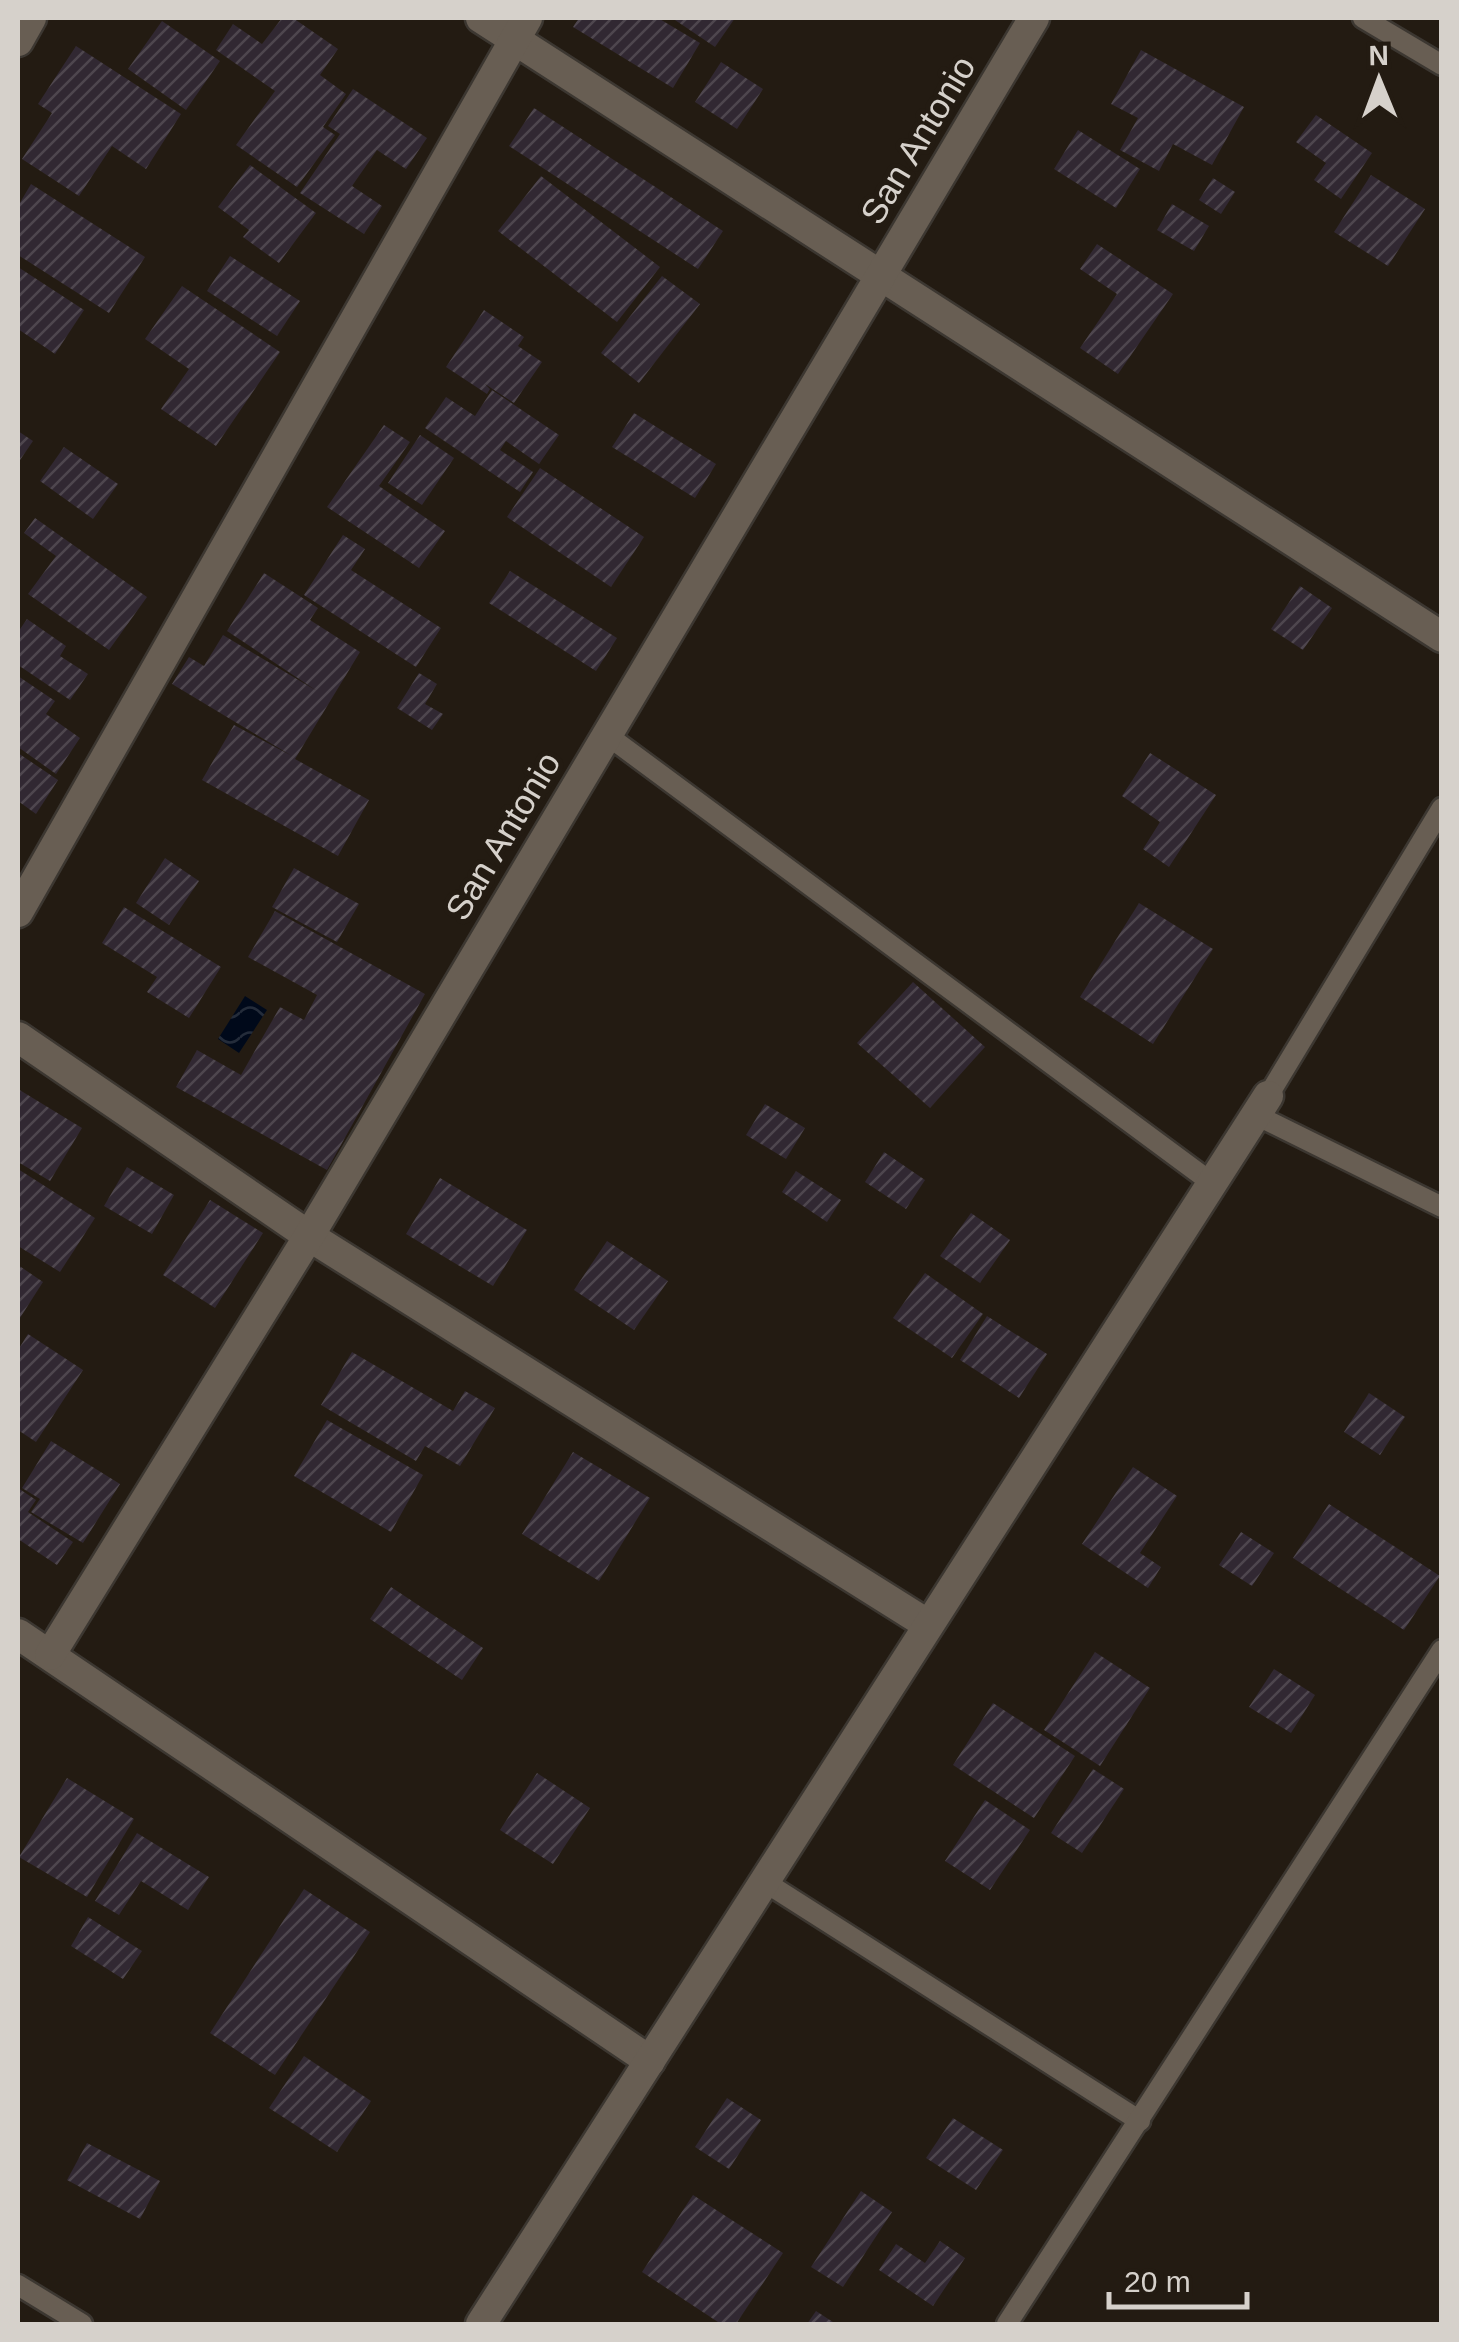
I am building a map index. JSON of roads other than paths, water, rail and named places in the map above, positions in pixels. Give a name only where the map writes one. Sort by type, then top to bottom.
[{"type":"street","points":[[18,41],[31,18]]},
{"type":"street","points":[[481,18],[521,28],[881,275],[1442,637]]},
{"type":"street","name":"San Antonio","points":[[50,1655],[309,1236],[1034,18]]},
{"type":"street","points":[[18,912],[521,28]]},
{"type":"street","points":[[18,1038],[309,1236],[928,1624]]},
{"type":"street","points":[[481,2324],[1262,1106]]},
{"type":"street","points":[[18,1634],[650,2061]]},
{"type":"lane","points":[[1363,18],[1442,65]]},
{"type":"lane","points":[[606,735],[1212,1182]]},
{"type":"lane","points":[[1442,808],[1262,1106],[1442,1207]]},
{"type":"lane","points":[[1006,2324],[1442,1650]]},
{"type":"lane","points":[[765,1882],[1140,2121]]},
{"type":"lane","points":[[18,2285],[82,2324]]},
{"type":"water","points":[[245,996],[267,1010],[239,1053],[218,1039]]}]
